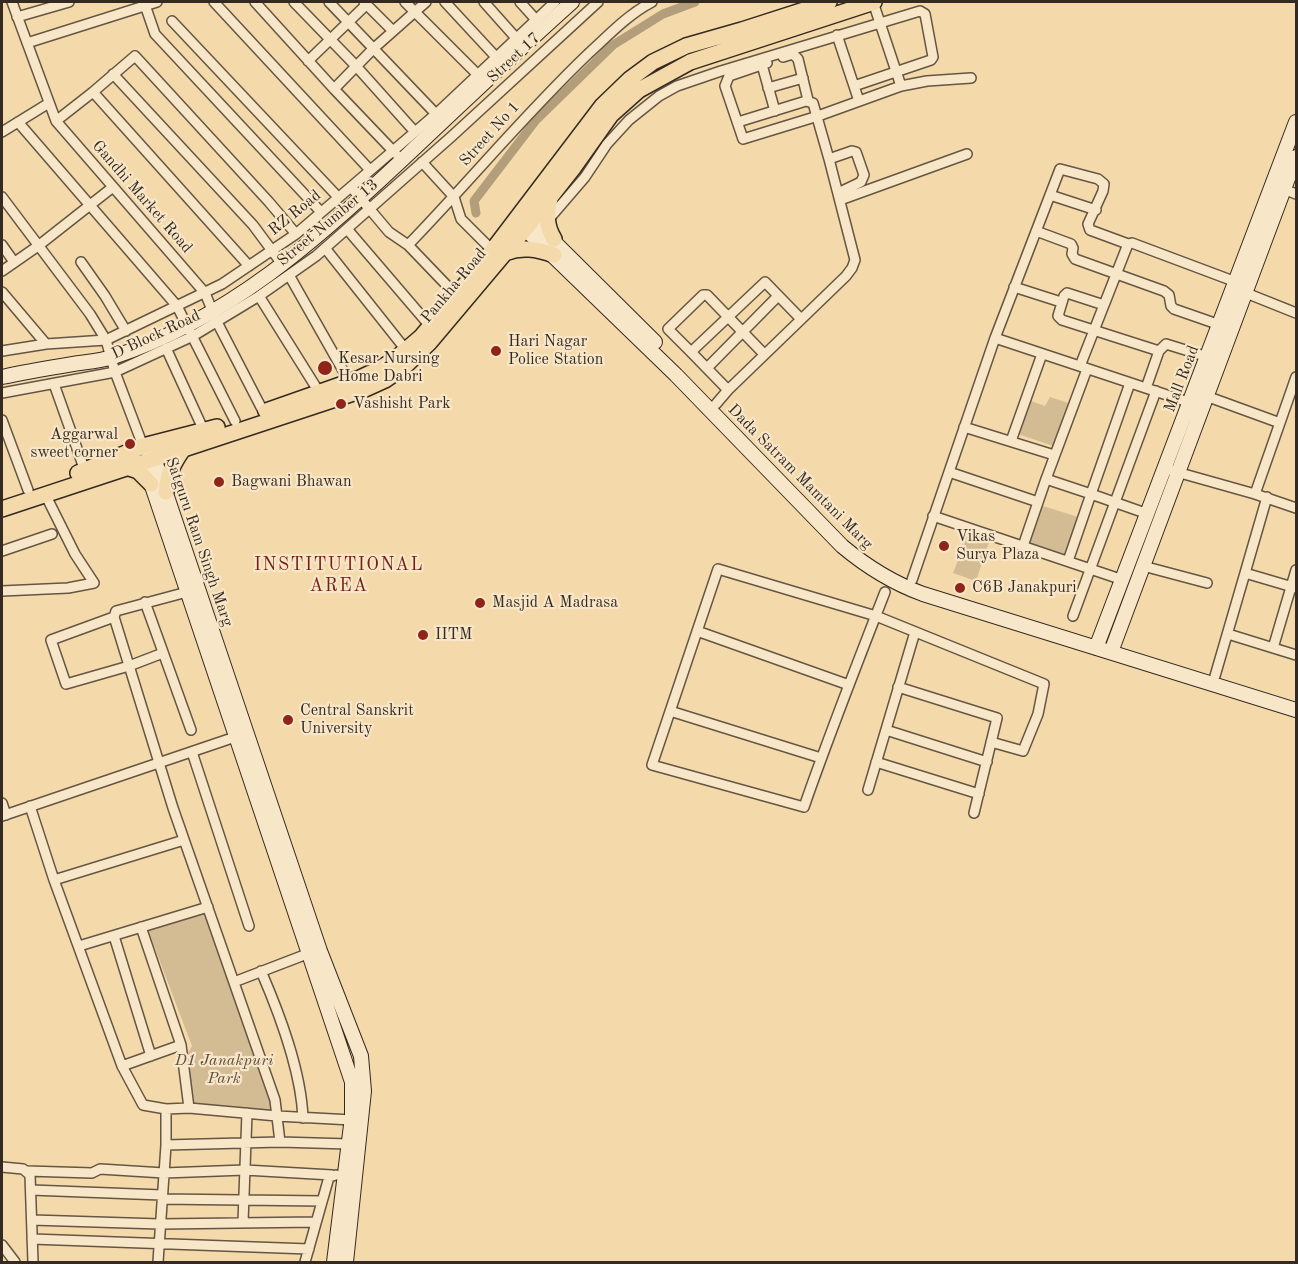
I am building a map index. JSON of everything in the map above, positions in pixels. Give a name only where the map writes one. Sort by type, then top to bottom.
[{"type":"main road","name":"Pankha Road","points":[[528,220],[602,106],[630,79],[653,62],[686,46],[829,2]]},
{"type":"main road","name":"Pankha Road","points":[[2,509],[126,467],[147,455],[204,431],[379,369],[406,350],[430,326],[551,196],[611,115],[639,90],[690,62],[873,2]]},
{"type":"main road","points":[[499,251],[554,247],[548,230],[528,220]]},
{"type":"main road","name":"Pankha Road","points":[[2,499],[85,471],[184,448],[353,393],[385,380],[404,367],[430,342],[499,251]]},
{"type":"main road","points":[[166,492],[167,479],[173,463],[184,448]]},
{"type":"main road","points":[[126,467],[138,471],[151,484]]},
{"type":"street","name":"Gandhi Market Road","points":[[12,2],[56,121],[205,293],[263,411]]},
{"type":"street","points":[[17,17],[69,2]]},
{"type":"street","points":[[114,2],[117,13]]},
{"type":"street","points":[[27,43],[157,2]]},
{"type":"street","points":[[214,2],[370,170]]},
{"type":"street","points":[[255,2],[412,172]]},
{"type":"street","points":[[294,2],[415,132]]},
{"type":"street","points":[[329,2],[436,114]]},
{"type":"street","points":[[405,2],[478,75]]},
{"type":"street","points":[[334,89],[373,49],[426,2]]},
{"type":"street","points":[[445,2],[496,57]]},
{"type":"street","points":[[484,2],[516,38]]},
{"type":"street","points":[[520,2],[539,24]]},
{"type":"street","name":"RZ Road","points":[[2,351],[46,344],[106,340],[222,284],[296,234],[370,170],[397,155],[415,132],[516,38],[539,24],[555,2]]},
{"type":"street","points":[[2,377],[112,357],[190,331],[215,317],[286,270],[365,204],[397,155],[539,24],[572,2]]},
{"type":"street","name":"Street 17","points":[[451,137],[598,2]]},
{"type":"street","name":"Street No 1","points":[[408,245],[547,93],[628,18],[652,2]]},
{"type":"street","points":[[873,2],[901,86]]},
{"type":"street","points":[[308,61],[349,23],[365,3],[393,31]]},
{"type":"street","points":[[145,5],[155,34],[321,212]]},
{"type":"street","points":[[528,220],[585,177],[607,144],[628,120],[659,96],[677,86],[721,70],[878,22],[920,11],[925,14],[933,57],[928,62],[854,86]]},
{"type":"street","points":[[172,21],[338,197]]},
{"type":"street","points":[[837,35],[859,101]]},
{"type":"street","points":[[716,404],[852,268],[855,260],[818,116],[813,103],[808,100],[798,59],[793,54],[729,76],[725,86],[742,139],[818,116],[901,86],[927,81],[971,78]]},
{"type":"street","points":[[56,121],[135,56],[269,201],[296,234]]},
{"type":"street","points":[[762,64],[775,111]]},
{"type":"street","points":[[113,74],[253,225],[273,250],[349,381]]},
{"type":"street","points":[[768,88],[803,78]]},
{"type":"street","points":[[93,92],[249,266]]},
{"type":"street","points":[[738,122],[808,100]]},
{"type":"street","points":[[2,131],[49,103]]},
{"type":"street","points":[[18,122],[177,306],[235,421]]},
{"type":"street","name":"Mall Road","points":[[1200,402],[1208,357],[1236,282],[1285,190],[1296,123]]},
{"type":"street","name":"Street Number 13","points":[[215,317],[259,296],[286,270],[325,248],[347,229],[365,204],[412,172],[451,137]]},
{"type":"street","points":[[829,159],[852,151],[856,152],[864,175],[861,182],[839,196]]},
{"type":"street","points":[[839,196],[967,154]]},
{"type":"street","name":"Mall Road","points":[[1105,646],[1143,566],[1172,471],[1246,294],[1296,157]]},
{"type":"street","points":[[422,162],[454,197],[461,219],[499,251]]},
{"type":"street","points":[[912,580],[994,338],[1060,169],[1098,179],[1104,183],[1096,210],[1088,225],[1090,230],[1132,243],[1236,282]]},
{"type":"street","points":[[2,271],[113,187]]},
{"type":"street","points":[[351,187],[389,232],[408,245],[457,296]]},
{"type":"street","points":[[1050,195],[1096,210]]},
{"type":"street","points":[[2,197],[90,314],[106,340],[115,372],[147,455]]},
{"type":"street","name":"Dada Satram Mamtani Marg","points":[[528,220],[842,546],[864,564],[906,588],[923,594],[1296,701]]},
{"type":"street","points":[[347,229],[430,326]]},
{"type":"street","points":[[1036,231],[1071,244],[1074,248],[1072,254],[1076,259],[1164,291],[1169,295],[1171,306],[1174,309],[1220,325]]},
{"type":"street","points":[[1023,546],[1095,329],[1128,243]]},
{"type":"street","points":[[2,245],[14,262]]},
{"type":"street","name":"Dada Satram Mamtani Marg","points":[[554,247],[716,404],[809,503],[870,559],[912,580],[1296,710]]},
{"type":"street","points":[[325,248],[406,350]]},
{"type":"street","points":[[81,262],[126,331]]},
{"type":"street","points":[[691,352],[765,282],[801,319]]},
{"type":"street","points":[[1014,288],[1061,303]]},
{"type":"street","points":[[2,292],[46,344]]},
{"type":"street","points":[[1104,305],[1067,293],[1061,303],[1059,318],[1159,351]]},
{"type":"street","points":[[1246,294],[1296,313]]},
{"type":"street","points":[[728,390],[668,329],[703,295],[707,295],[764,354]]},
{"type":"street","points":[[259,296],[319,392]]},
{"type":"street","points":[[707,368],[778,296]]},
{"type":"street","name":"D Block Road","points":[[2,393],[115,372],[166,348],[190,331]]},
{"type":"street","points":[[994,338],[1156,391],[1280,423]]},
{"type":"street","points":[[1146,388],[1159,351],[1166,344],[1208,357]]},
{"type":"street","points":[[166,348],[204,431]]},
{"type":"street","points":[[1011,441],[1042,354]]},
{"type":"street","points":[[1068,561],[1130,383]]},
{"type":"street","points":[[1255,494],[1295,383]]},
{"type":"street","points":[[54,384],[85,471]]},
{"type":"street","points":[[1074,616],[1156,391]]},
{"type":"street","points":[[2,420],[28,490]]},
{"type":"street","points":[[964,427],[1054,455]]},
{"type":"street","name":"Satguru Ram Singh Marg","points":[[147,455],[151,484],[187,592],[361,1056],[364,1091],[346,1263]]},
{"type":"street","name":"Satguru Ram Singh Marg","points":[[147,455],[166,492],[307,954],[352,1082],[352,1120],[349,1144],[338,1175],[334,1263]]},
{"type":"street","points":[[1172,471],[1267,497],[1296,508]]},
{"type":"street","name":"Mall Road","points":[[1105,646],[1123,579],[1148,514],[1172,471]]},
{"type":"street","points":[[949,472],[1038,502]]},
{"type":"street","points":[[1046,479],[1148,514]]},
{"type":"street","points":[[2,591],[68,588],[94,583],[75,554],[45,494]]},
{"type":"street","points":[[1215,676],[1267,497]]},
{"type":"street","points":[[933,516],[1123,579]]},
{"type":"street","points":[[2,551],[52,534]]},
{"type":"street","points":[[1143,566],[1207,583]]},
{"type":"street","points":[[885,592],[876,616],[821,758],[804,807],[652,765],[718,569],[876,616],[1044,684],[1038,714],[1023,751],[992,742]]},
{"type":"street","points":[[1273,648],[1294,587],[1296,570]]},
{"type":"street","points":[[1245,573],[1294,587]]},
{"type":"street","points":[[187,592],[116,610],[114,617],[184,840],[275,1100],[280,1142]]},
{"type":"street","points":[[145,603],[191,730]]},
{"type":"street","points":[[114,617],[51,640],[66,684],[129,666],[163,653]]},
{"type":"street","points":[[697,631],[849,685]]},
{"type":"street","points":[[868,790],[915,632]]},
{"type":"street","points":[[1228,634],[1296,655]]},
{"type":"street","points":[[898,687],[997,718],[974,813]]},
{"type":"street","points":[[670,711],[821,758]]},
{"type":"street","points":[[886,730],[987,762]]},
{"type":"street","points":[[2,803],[4,815],[242,735]]},
{"type":"street","points":[[192,752],[249,926]]},
{"type":"street","points":[[876,762],[979,794]]},
{"type":"street","points":[[30,806],[54,880],[122,1066],[142,1106],[166,1109],[189,1107],[277,1116],[352,1120]]},
{"type":"street","points":[[54,880],[184,840]]},
{"type":"street","points":[[79,946],[208,907]]},
{"type":"street","points":[[141,927],[181,1045],[189,1107]]},
{"type":"street","points":[[114,936],[151,1056]]},
{"type":"street","points":[[234,982],[307,954]]},
{"type":"street","points":[[261,971],[277,1009],[302,1095],[303,1118]]},
{"type":"street","points":[[122,1066],[181,1045]]},
{"type":"street","points":[[158,1263],[166,1145],[166,1109]]},
{"type":"street","points":[[243,1222],[247,1113]]},
{"type":"street","points":[[166,1145],[280,1142],[349,1144]]},
{"type":"street","points":[[2,1167],[27,1171],[92,1173],[100,1169],[164,1173],[245,1170],[338,1175]]},
{"type":"street","points":[[27,1171],[30,1175],[31,1190],[33,1263]]},
{"type":"street","points":[[305,1263],[329,1177],[338,1175]]},
{"type":"street","points":[[31,1190],[162,1197],[322,1201]]},
{"type":"street","points":[[32,1220],[160,1224],[316,1222]]},
{"type":"street","points":[[32,1239],[309,1249]]},
{"type":"street","points":[[2,1245],[15,1263]]},
{"type":"green space","points":[[1050,397],[1068,403],[1053,446],[1018,434],[1031,401],[1045,406]]},
{"type":"green space","points":[[1043,506],[1078,517],[1065,554],[1030,543]]},
{"type":"green space","points":[[967,536],[989,542],[976,581],[953,573]]},
{"type":"green space","name":"D1 Janakpuri Park","points":[[204,912],[272,1100],[272,1110],[193,1106],[186,1057],[192,1046],[148,930]]},
{"type":"waterway","points":[[476,213],[474,201],[536,120],[613,45],[663,14],[695,2]]},
{"type":"place","name":"Hari Nagar Police Station","points":[[496,351]]},
{"type":"place","name":"Kesar Nursing Home Dabri","points":[[325,368]]},
{"type":"place","name":"Vashisht Park","points":[[341,404]]},
{"type":"place","name":"Aggarwal sweet corner","points":[[130,444]]},
{"type":"place","name":"Bagwani Bhawan","points":[[219,482]]},
{"type":"place","name":"Vikas Surya Plaza","points":[[944,546]]},
{"type":"place","name":"C6B Janakpuri","points":[[960,588]]},
{"type":"place","name":"Masjid A Madrasa","points":[[480,603]]},
{"type":"place","name":"IITM","points":[[423,635]]},
{"type":"place","name":"Central Sanskrit University","points":[[288,720]]},
{"type":"district","name":"INSTITUTIONAL AREA","points":[[339,575]]}]
